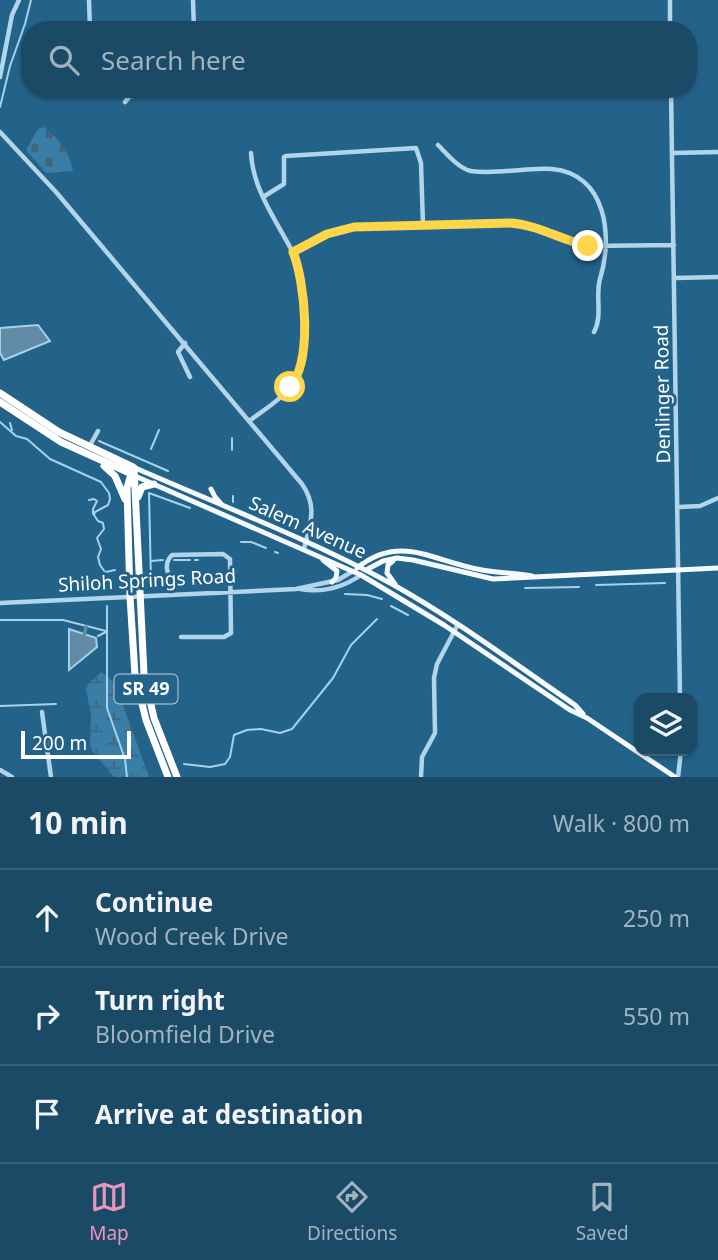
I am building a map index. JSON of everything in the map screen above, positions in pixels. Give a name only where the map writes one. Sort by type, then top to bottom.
[{"type":"highway","name":"Salem Avenue","points":[[0,398],[86,450]]},
{"type":"highway","name":"Salem Avenue","points":[[0,398],[43,431],[133,472]]},
{"type":"highway","name":"SR 49","points":[[86,450],[115,476],[132,509]]},
{"type":"highway","name":"SR 49","points":[[133,472],[132,651],[138,690],[148,727],[168,777]]},
{"type":"highway","points":[[132,509],[142,487],[154,484]]},
{"type":"highway","name":"SR 49","points":[[134,596],[146,688],[156,724],[177,777]]},
{"type":"main road","name":"Salem Avenue","points":[[133,472],[154,484],[402,591],[531,684],[676,777]]},
{"type":"main road","name":"Salem Avenue","points":[[133,472],[306,541],[359,567],[363,573],[422,611],[455,628],[572,704],[587,718]]},
{"type":"main road","points":[[211,489],[225,507]]},
{"type":"main road","name":"Shiloh Springs Road","points":[[353,571],[378,554],[399,550],[481,570],[535,576],[718,568]]},
{"type":"main road","points":[[318,555],[337,571],[332,582]]},
{"type":"main road","points":[[397,558],[390,562],[387,573],[402,591]]},
{"type":"main road","name":"Shiloh Springs Road","points":[[363,573],[383,561],[397,558],[493,579],[535,576]]},
{"type":"main road","points":[[531,684],[558,700],[572,704]]},
{"type":"street","points":[[0,77],[12,15],[19,0]]},
{"type":"street","points":[[89,0],[90,21]]},
{"type":"street","points":[[193,0],[194,21]]},
{"type":"street","points":[[670,0],[670,21]]},
{"type":"street","points":[[125,102],[128,98]]},
{"type":"street","name":"Denlinger Road","points":[[671,98],[680,693]]},
{"type":"street","points":[[0,131],[56,192],[299,480],[310,498],[313,514],[304,549]]},
{"type":"street","points":[[438,145],[460,165],[472,171],[547,169],[575,176],[590,189],[599,200],[604,215],[606,247],[605,265],[598,289],[598,321],[594,332]]},
{"type":"street","points":[[263,197],[284,184],[286,156],[416,149],[421,163],[423,225]]},
{"type":"street","points":[[673,153],[718,152]]},
{"type":"street","points":[[250,421],[290,387],[301,366],[303,288],[293,252],[254,176],[251,153]]},
{"type":"street","points":[[293,252],[318,238],[344,229],[423,225],[521,224],[577,244],[606,247],[674,245]]},
{"type":"street","points":[[675,278],[718,277]]},
{"type":"street","points":[[185,343],[178,352],[190,377]]},
{"type":"street","points":[[86,450],[98,431]]},
{"type":"street","points":[[679,507],[700,506],[718,498]]},
{"type":"street","points":[[181,637],[230,635],[233,626],[231,560],[223,554],[170,556],[167,566],[169,577],[176,583],[185,583]]},
{"type":"street","name":"Shiloh Springs Road","points":[[296,589],[332,582],[353,571]]},
{"type":"street","name":"Shiloh Springs Road","points":[[0,603],[296,589],[328,590],[363,573]]},
{"type":"street","points":[[421,777],[422,757],[435,733],[435,671],[439,657],[455,628]]},
{"type":"street","points":[[42,712],[51,777]]},
{"type":"street","points":[[676,777],[680,756]]},
{"type":"street","points":[[0,770],[12,777]]},
{"type":"green space","points":[[44,127],[63,146],[73,171],[46,173],[26,150],[38,129]]},
{"type":"green space","points":[[101,672],[110,678],[119,694],[149,777],[114,777],[93,752],[90,745],[91,714],[86,690],[88,684]]},
{"type":"shaded area","points":[[38,325],[50,341],[4,360],[0,353],[0,328]]},
{"type":"shaded area","points":[[69,629],[96,638],[97,647],[69,670]]},
{"type":"waterway","points":[[26,21],[31,0]]},
{"type":"waterway","points":[[0,107],[21,35]]},
{"type":"waterway","points":[[0,422],[16,436],[27,439],[50,459],[101,482],[109,493],[108,505],[94,515],[103,523],[104,529],[97,538],[101,549],[98,557],[105,572],[105,589]]},
{"type":"waterway","points":[[10,423],[12,430]]},
{"type":"waterway","points":[[151,449],[159,430]]},
{"type":"waterway","points":[[232,438],[232,450]]},
{"type":"waterway","points":[[99,441],[168,471]]},
{"type":"waterway","points":[[151,583],[149,493],[190,508]]},
{"type":"waterway","points":[[233,496],[233,502]]},
{"type":"waterway","points":[[89,500],[97,501],[93,514]]},
{"type":"waterway","points":[[241,542],[251,542],[266,548]]},
{"type":"waterway","points":[[151,561],[163,560]]},
{"type":"waterway","points":[[174,560],[190,560]]},
{"type":"waterway","points":[[106,572],[115,570]]},
{"type":"waterway","points":[[596,585],[665,583]]},
{"type":"waterway","points":[[525,588],[579,587]]},
{"type":"waterway","points":[[345,594],[382,599]]},
{"type":"waterway","points":[[107,606],[107,708],[125,759],[127,777]]},
{"type":"waterway","points":[[391,606],[408,615]]},
{"type":"waterway","points":[[184,764],[210,767],[225,764],[230,757],[234,735],[247,730],[261,729],[280,733],[292,729],[333,678],[351,645],[377,619]]},
{"type":"waterway","points":[[0,620],[63,620],[106,631]]},
{"type":"waterway","points":[[84,636],[86,627]]},
{"type":"waterway","points":[[98,636],[106,632]]},
{"type":"waterway","points":[[0,706],[56,704]]},
{"type":"route","points":[[290,387],[297,378],[303,357],[303,288],[293,252],[318,238],[336,231],[364,226],[511,223],[528,225],[588,246]]}]
